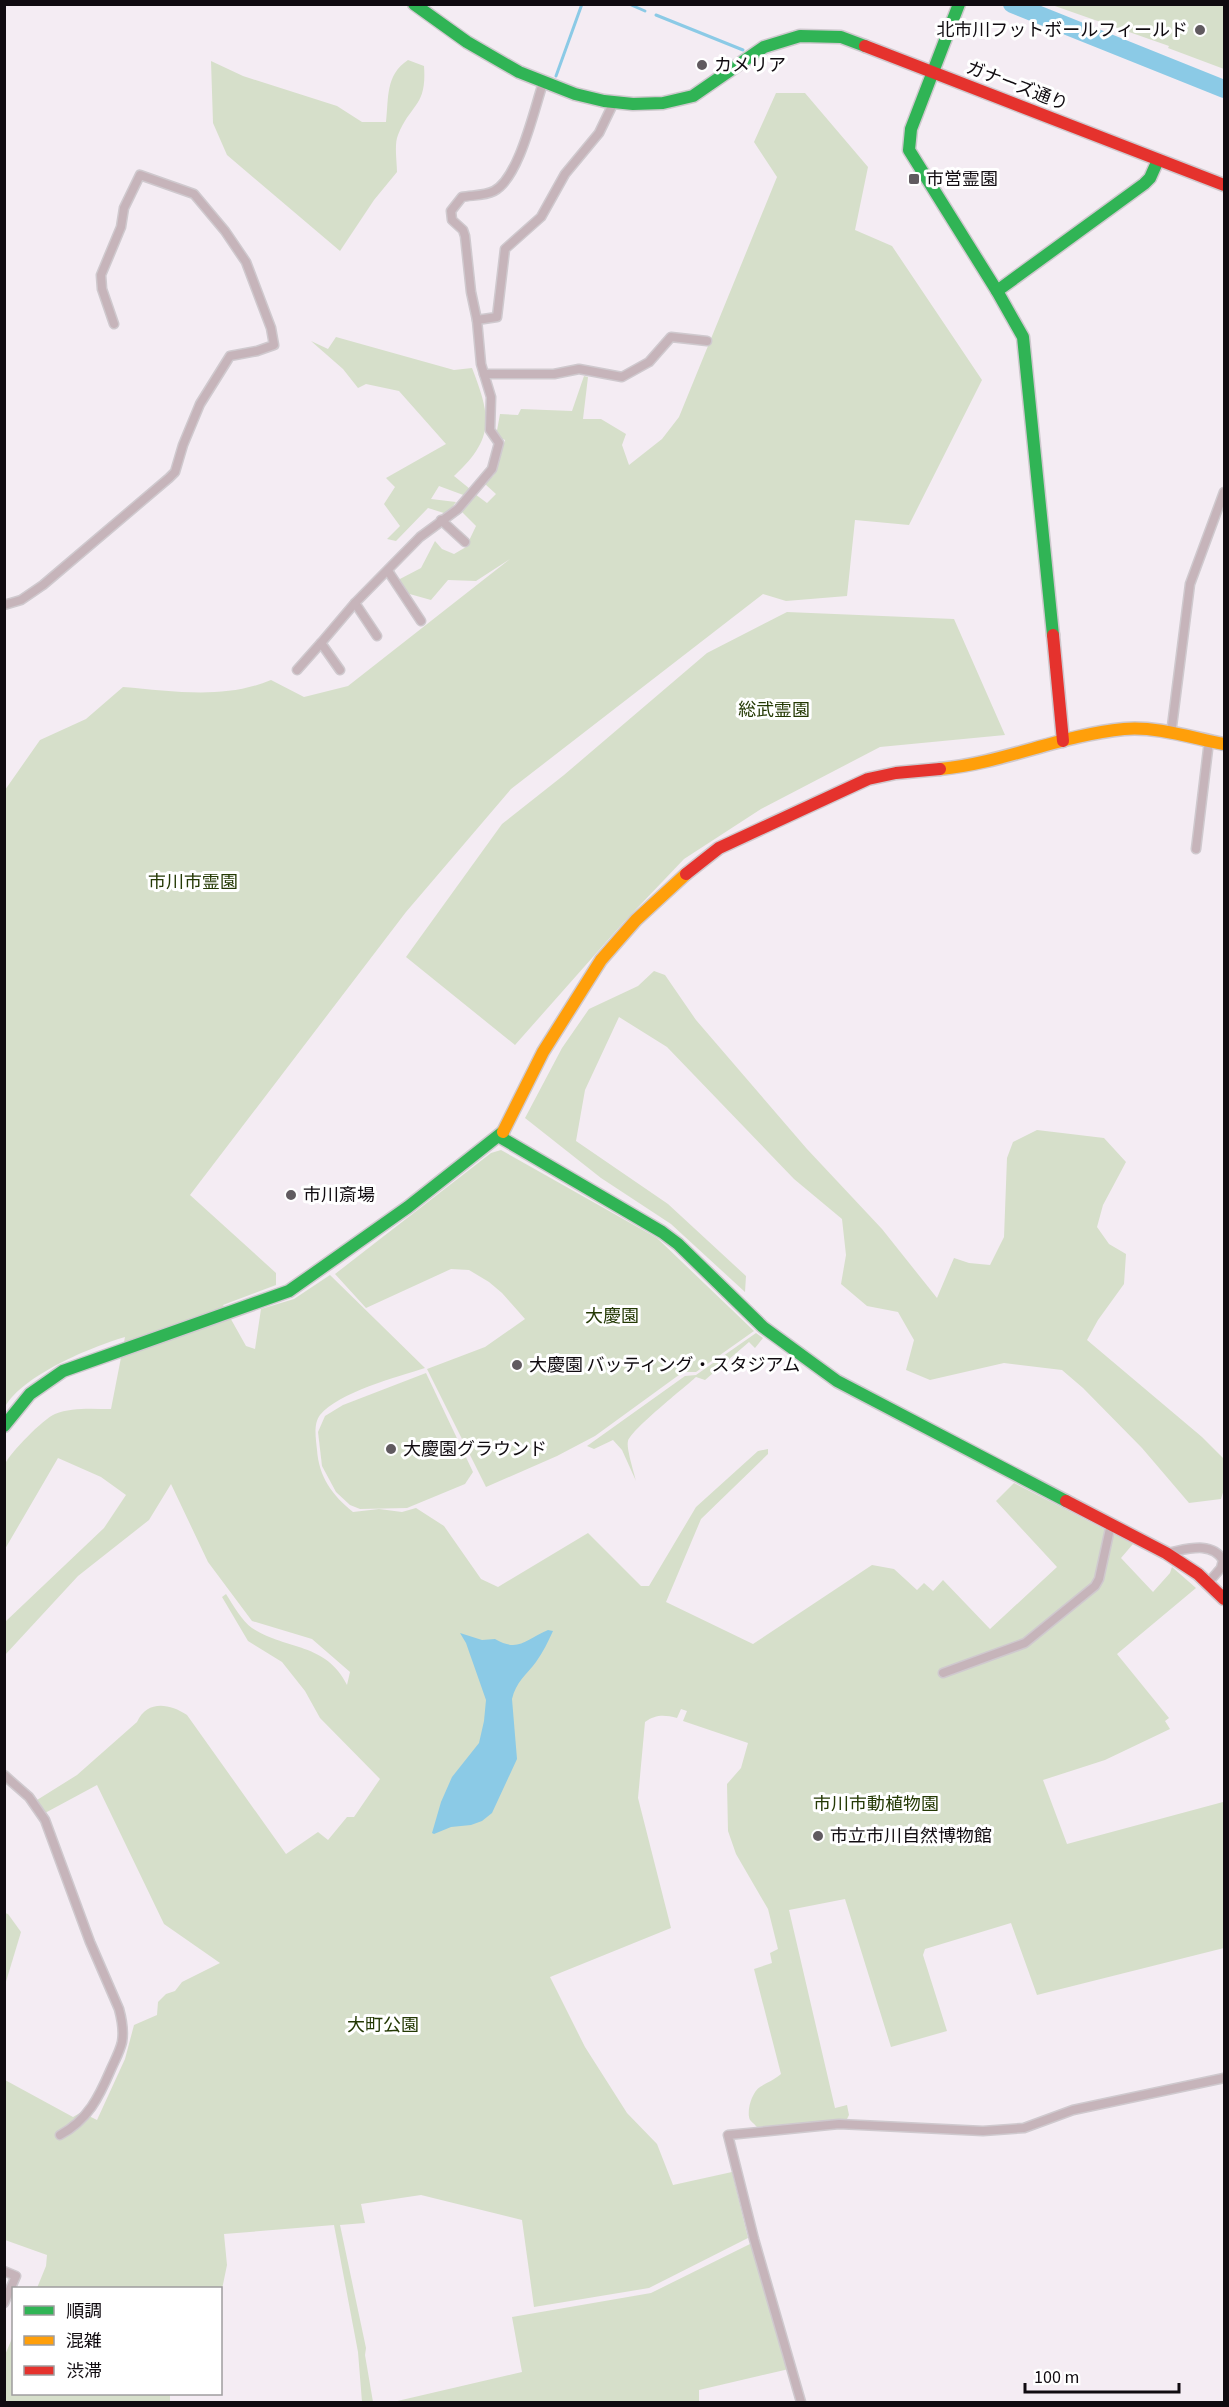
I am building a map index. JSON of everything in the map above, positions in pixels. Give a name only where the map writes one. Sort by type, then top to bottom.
[{"type":"street","name":"ガナーズ通り","points":[[414,4],[466,41],[543,83],[613,104],[670,102],[693,96],[764,47],[794,37],[819,35],[841,37],[1224,185]]},
{"type":"street","points":[[959,4],[911,129],[909,150],[1020,330],[1025,350],[1063,741]]},
{"type":"street","points":[[297,670],[355,603],[420,537],[458,509],[492,469],[499,447],[490,430],[491,397],[484,374],[465,236],[463,230],[452,220],[451,211],[462,197],[495,191],[506,181],[528,132],[543,83]]},
{"type":"street","points":[[477,320],[496,318],[505,249],[541,217],[565,174],[599,133],[613,104]]},
{"type":"street","points":[[997,291],[1144,184],[1150,178],[1158,160]]},
{"type":"street","points":[[4,605],[21,600],[43,585],[169,478],[175,472],[183,444],[200,404],[230,356],[274,345],[271,328],[246,262],[225,231],[194,194],[140,176],[124,208],[118,237],[100,275],[102,290],[114,324]]},
{"type":"street","points":[[484,374],[554,374],[579,369],[622,377],[649,362],[671,337],[707,341]]},
{"type":"street","points":[[1171,734],[1190,584],[1224,492]]},
{"type":"street","points":[[441,520],[465,542]]},
{"type":"street","points":[[388,571],[421,621]]},
{"type":"street","points":[[355,603],[377,636]]},
{"type":"street","points":[[321,643],[340,670]]},
{"type":"street","points":[[4,1426],[35,1387],[63,1371],[289,1291],[408,1207],[500,1137],[508,1126],[543,1052],[601,960],[636,920],[699,862],[719,848],[867,779],[896,773],[971,766],[1063,741],[1124,729],[1145,729],[1224,744]]},
{"type":"street","points":[[1196,849],[1209,741]]},
{"type":"street","points":[[500,1137],[662,1232],[678,1244],[763,1327],[837,1381],[1184,1563],[1224,1599]]},
{"type":"street","points":[[943,1673],[1025,1643],[1095,1586],[1099,1578],[1111,1524]]},
{"type":"street","points":[[1166,1553],[1203,1547],[1215,1551],[1223,1560],[1222,1565],[1219,1572],[1208,1583]]},
{"type":"street","points":[[4,1775],[30,1797],[45,1820],[122,2021],[122,2042],[98,2100],[73,2128],[60,2135]]},
{"type":"street","points":[[801,2403],[754,2239],[728,2135],[839,2124],[982,2131],[1023,2128],[1074,2110],[1224,2078]]},
{"type":"street","points":[[4,2271],[16,2276],[4,2303]]},
{"type":"green space","points":[[1052,5],[1224,5],[1224,69],[1168,48],[1169,46]]},
{"type":"green space","points":[[408,60],[424,66],[423,90],[397,139],[397,172],[374,200],[340,251],[227,155],[213,123],[211,61],[243,76],[337,106],[362,122],[386,122],[389,88],[395,73]]},
{"type":"green space","points":[[776,93],[805,93],[868,167],[855,230],[892,246],[982,380],[909,525],[855,520],[847,596],[786,601],[763,594],[511,789],[406,912],[190,1195],[276,1273],[276,1285],[223,1305],[246,1346],[255,1349],[261,1309],[294,1299],[330,1275],[425,1368],[354,1392],[340,1399],[320,1415],[316,1423],[316,1432],[321,1469],[333,1492],[353,1512],[379,1509],[402,1512],[416,1508],[444,1526],[481,1579],[498,1587],[588,1533],[641,1586],[649,1586],[696,1507],[758,1451],[768,1449],[768,1454],[701,1519],[666,1602],[753,1644],[872,1565],[894,1569],[917,1590],[924,1583],[933,1591],[943,1580],[990,1629],[1057,1567],[996,1501],[1014,1483],[1133,1544],[1121,1558],[1153,1592],[1170,1573],[1172,1567],[1196,1588],[1117,1654],[1169,1718],[1165,1721],[1170,1729],[1105,1760],[1043,1780],[1067,1844],[1223,1802],[1224,1948],[1037,1995],[1011,1923],[925,1949],[923,1955],[947,2031],[891,2047],[845,1899],[789,1910],[835,2108],[847,2105],[849,2115],[847,2119],[840,2120],[757,2127],[749,2116],[752,2097],[757,2089],[781,2074],[754,1969],[772,1963],[770,1953],[778,1949],[768,1909],[736,1854],[728,1831],[727,1784],[741,1768],[748,1743],[683,1721],[687,1711],[681,1709],[677,1718],[661,1716],[649,1719],[645,1722],[638,1798],[671,1928],[550,1977],[585,2047],[627,2113],[657,2144],[673,2185],[732,2172],[748,2238],[649,2288],[534,2307],[522,2220],[421,2195],[361,2204],[365,2223],[340,2225],[366,2348],[365,2355],[373,2402],[362,2402],[358,2352],[334,2225],[224,2234],[227,2265],[222,2289],[222,2287],[37,2287],[46,2266],[47,2255],[5,2240],[5,2080],[73,2117],[85,2110],[87,2115],[97,2120],[125,2059],[134,2025],[157,2015],[158,2002],[166,1994],[175,1991],[182,1982],[220,1963],[164,1924],[97,1785],[45,1813],[37,1800],[77,1775],[137,1722],[146,1710],[159,1706],[173,1708],[187,1715],[286,1854],[318,1832],[328,1840],[347,1817],[354,1817],[380,1779],[320,1718],[305,1691],[282,1662],[248,1641],[222,1597],[226,1594],[241,1617],[252,1628],[328,1661],[347,1685],[350,1672],[312,1639],[252,1621],[208,1562],[171,1484],[149,1520],[78,1576],[5,1655],[5,1622],[104,1528],[126,1495],[101,1477],[58,1458],[5,1549],[5,1464],[28,1436],[55,1414],[75,1409],[111,1409],[125,1337],[77,1355],[42,1373],[14,1395],[5,1407],[5,790],[40,740],[86,719],[123,687],[179,692],[216,692],[235,690],[271,680],[304,697],[348,686],[510,559],[476,581],[448,580],[431,600],[406,593],[398,580],[421,568],[435,541],[442,549],[454,554],[466,547],[476,526],[460,510],[475,494],[487,503],[496,494],[485,484],[494,475],[505,440],[496,436],[500,414],[518,415],[521,409],[572,411],[584,376],[588,377],[583,419],[601,419],[626,434],[622,445],[629,465],[662,439],[679,417],[777,177],[754,142]]},
{"type":"green space","points":[[336,337],[454,370],[472,368],[483,400],[486,426],[483,438],[477,450],[454,476],[470,489],[466,496],[439,486],[431,499],[456,502],[447,514],[428,508],[396,541],[387,539],[400,526],[384,504],[395,487],[386,478],[446,444],[399,391],[366,384],[358,388],[343,369],[311,341],[328,349]]},
{"type":"green space","name":"総武霊園","points":[[787,612],[954,619],[1005,735],[880,747],[761,809],[684,859],[623,923],[515,1045],[406,957],[502,824],[564,775],[707,653]]},
{"type":"green space","points":[[654,971],[665,975],[696,1020],[807,1149],[882,1229],[937,1298],[954,1258],[969,1263],[990,1265],[1004,1237],[1007,1158],[1013,1142],[1037,1130],[1104,1138],[1126,1162],[1103,1205],[1097,1227],[1109,1244],[1126,1254],[1124,1284],[1098,1320],[1087,1340],[1202,1437],[1224,1459],[1224,1489],[1221,1499],[1189,1503],[1142,1448],[1062,1370],[1004,1363],[930,1380],[906,1370],[914,1340],[898,1312],[867,1306],[841,1284],[846,1255],[842,1219],[794,1179],[667,1047],[619,1017],[585,1090],[576,1141],[668,1204],[746,1276],[745,1292],[671,1224],[601,1178],[525,1118],[562,1048],[589,1009],[638,986]]},
{"type":"green space","name":"大慶園","points":[[501,1150],[657,1238],[754,1331],[696,1372],[683,1372],[595,1436],[557,1456],[486,1487],[427,1369],[485,1347],[525,1319],[502,1293],[469,1270],[451,1269],[366,1308],[335,1274],[491,1153]]},
{"type":"green space","points":[[756,1333],[763,1338],[755,1348],[749,1342],[705,1380],[696,1377],[648,1418],[632,1435],[628,1441],[628,1449],[636,1481],[622,1450],[613,1440],[594,1449],[587,1446],[685,1376],[696,1375]]},
{"type":"green space","name":"大慶園グラウンド","points":[[426,1373],[473,1472],[465,1484],[407,1508],[360,1509],[350,1505],[336,1492],[322,1466],[318,1432],[325,1416],[343,1405]]},
{"type":"green space","points":[[5,1913],[21,1932],[5,1985]]},
{"type":"green space","points":[[752,2243],[789,2369],[699,2390],[699,2402],[393,2402],[522,2372],[512,2317],[651,2293]]},
{"type":"green space","points":[[12,2338],[12,2395],[170,2395],[170,2402],[5,2402],[5,2355]]},
{"type":"water","points":[[548,1630],[553,1631],[545,1647],[519,1683],[512,1699],[517,1759],[492,1813],[482,1821],[471,1825],[451,1827],[432,1833],[441,1802],[452,1777],[479,1743],[484,1721],[486,1700],[466,1643],[460,1633],[482,1640],[495,1639],[510,1645],[517,1645]]},
{"type":"waterway","points":[[556,76],[582,4]]},
{"type":"waterway","points":[[629,4],[645,11]]},
{"type":"waterway","points":[[1012,4],[1224,89]]},
{"type":"waterway","points":[[656,15],[743,50]]},
{"type":"traffic: fast","points":[[414,4],[467,42],[519,72],[575,94],[604,101],[633,104],[663,103],[693,96],[764,47],[800,36],[841,37],[865,46]]},
{"type":"traffic: fast","points":[[959,4],[911,129],[909,150],[1023,337],[1053,635]]},
{"type":"traffic: fast","points":[[997,291],[1144,184],[1150,178],[1158,160]]},
{"type":"traffic: fast","points":[[4,1426],[30,1394],[63,1371],[289,1291],[408,1207],[503,1132]]},
{"type":"traffic: fast","points":[[500,1137],[662,1232],[678,1244],[763,1327],[837,1381],[1066,1501]]},
{"type":"traffic: slow","points":[[940,769],[963,766],[1078,737],[1124,729],[1149,729],[1224,744]]},
{"type":"traffic: slow","points":[[503,1132],[543,1052],[601,960],[636,920],[686,874]]},
{"type":"traffic: jam","points":[[865,46],[1224,185]]},
{"type":"traffic: jam","points":[[1053,635],[1063,741]]},
{"type":"traffic: jam","points":[[686,874],[719,848],[868,779],[896,773],[940,769]]},
{"type":"traffic: jam","points":[[1066,1501],[1166,1553],[1198,1574],[1224,1599]]},
{"type":"place","name":"北市川フットボールフィールド","points":[[1200,30]]},
{"type":"place","name":"カメリア","points":[[702,65]]},
{"type":"place","name":"市営霊園","points":[[914,179]]},
{"type":"place","name":"市川斎場","points":[[291,1195]]},
{"type":"place","name":"大慶園 バッティング・スタジアム","points":[[517,1365]]},
{"type":"place","name":"大慶園グラウンド","points":[[391,1449]]},
{"type":"place","name":"市立市川自然博物館","points":[[818,1836]]},
{"type":"park label","name":"市川市霊園","points":[[193,882]]},
{"type":"park label","name":"市川市動植物園","points":[[876,1804]]},
{"type":"park label","name":"大町公園","points":[[383,2025]]}]
